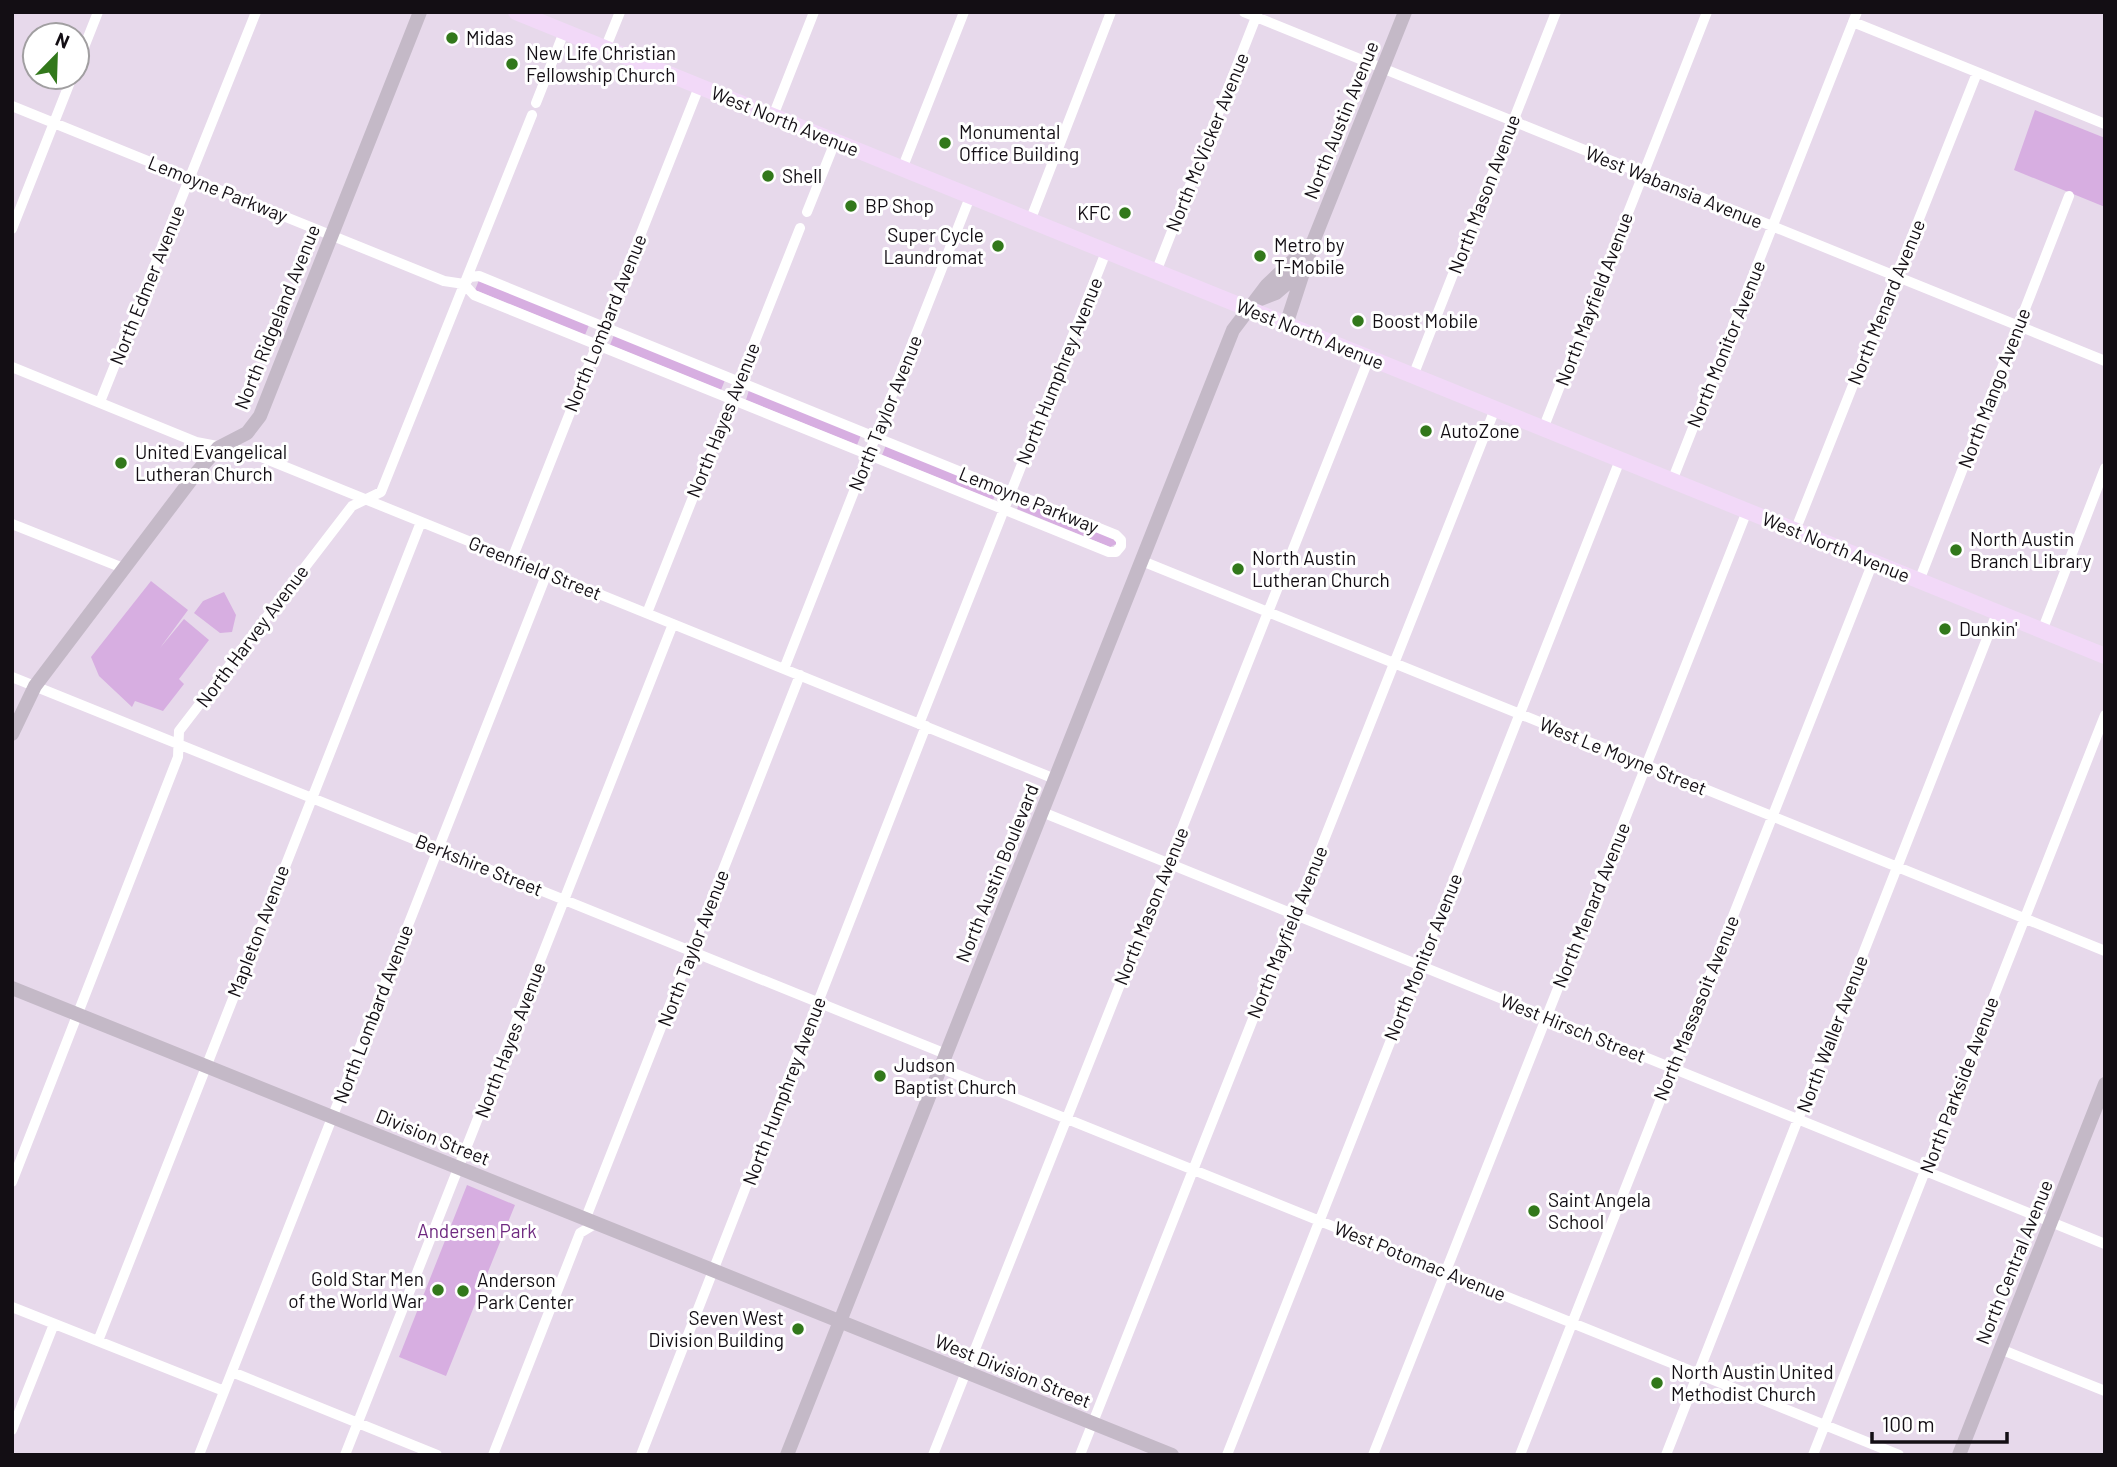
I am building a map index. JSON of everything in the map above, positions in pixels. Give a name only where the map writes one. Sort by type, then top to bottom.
[{"type":"main road","name":"West North Avenue","points":[[516,12],[1156,272],[1253,305],[1286,325],[2105,656]]},
{"type":"street","points":[[91,30],[98,12]]},
{"type":"street","name":"North Edmer Avenue","points":[[100,402],[256,12]]},
{"type":"street","name":"North Ridgeland Avenue","points":[[12,734],[35,686],[123,568],[218,448],[247,433],[260,416],[420,12]]},
{"type":"street","points":[[606,49],[620,12]]},
{"type":"street","points":[[773,117],[814,12]]},
{"type":"street","points":[[902,169],[964,12]]},
{"type":"street","points":[[1030,221],[1111,12]]},
{"type":"street","name":"West Wabansia Avenue","points":[[1244,12],[1257,15],[1382,69],[2105,361]]},
{"type":"street","name":"North Austin Avenue","points":[[1286,325],[1313,242],[1405,12]]},
{"type":"street","name":"North Mason Avenue","points":[[1413,376],[1556,12]]},
{"type":"street","name":"North Mayfield Avenue","points":[[1543,429],[1707,12]]},
{"type":"street","name":"North McVicker Avenue","points":[[1156,272],[1257,15]]},
{"type":"street","points":[[1855,17],[1977,73],[2105,124]]},
{"type":"street","name":"North Monitor Avenue","points":[[1672,481],[1855,17]]},
{"type":"street","points":[[536,103],[564,32]]},
{"type":"street","name":"North Menard Avenue","points":[[1795,531],[1977,73]]},
{"type":"street","name":"North Lombard Avenue","points":[[512,559],[699,87]]},
{"type":"street","points":[[12,229],[67,91]]},
{"type":"street","name":"Lemoyne Parkway","points":[[12,106],[444,281],[464,284],[474,295],[1109,552],[1116,552],[1121,547],[1121,540],[1116,536],[479,276],[470,277],[464,284]]},
{"type":"street","name":"North Harvey Avenue","points":[[12,1182],[178,757],[179,732],[352,506],[381,492],[532,115]]},
{"type":"street","points":[[807,212],[835,142]]},
{"type":"street","name":"North Mango Avenue","points":[[1919,581],[2069,196]]},
{"type":"street","name":"North Taylor Avenue","points":[[784,669],[970,197]]},
{"type":"street","name":"North Hayes Avenue","points":[[647,613],[800,228]]},
{"type":"street","name":"North Austin Avenue","points":[[1253,305],[1267,285],[1313,242]]},
{"type":"street","name":"North Humphrey Avenue","points":[[641,1455],[819,1002],[1010,493],[1106,252]]},
{"type":"street","points":[[1253,305],[1276,293],[1306,266]]},
{"type":"street","name":"North Austin Boulevard","points":[[787,1455],[1233,330],[1253,305]]},
{"type":"street","name":"North Mason Avenue","points":[[933,1455],[1369,358]]},
{"type":"street","name":"Greenfield Street","points":[[12,367],[218,448],[249,452],[1055,779]]},
{"type":"street","name":"North Mayfield Avenue","points":[[1080,1455],[1495,410]]},
{"type":"street","name":"North Monitor Avenue","points":[[1227,1455],[1620,460]]},
{"type":"street","points":[[2042,631],[2105,468]]},
{"type":"street","name":"North Menard Avenue","points":[[1373,1455],[1747,511]]},
{"type":"street","name":"Mapleton Avenue","points":[[98,1341],[421,522]]},
{"type":"street","points":[[12,524],[123,568]]},
{"type":"street","name":"West Le Moyne Street","points":[[1142,561],[2105,951]]},
{"type":"street","name":"North Massasoit Avenue","points":[[1520,1455],[1873,562]]},
{"type":"street","name":"North Lombard Avenue","points":[[199,1455],[547,573]]},
{"type":"street","name":"North Waller Avenue","points":[[1666,1455],[1997,613]]},
{"type":"street","name":"North Hayes Avenue","points":[[345,1455],[673,624]]},
{"type":"street","name":"North Taylor Avenue","points":[[493,1455],[587,1226],[800,675]]},
{"type":"street","name":"Berkshire Street","points":[[12,677],[946,1054]]},
{"type":"street","name":"North Parkside Avenue","points":[[1813,1455],[2105,715]]},
{"type":"street","name":"West Hirsch Street","points":[[1042,813],[2105,1244]]},
{"type":"street","name":"Division Street","points":[[12,988],[459,1169],[587,1226],[714,1271],[840,1322]]},
{"type":"street","name":"West Potomac Avenue","points":[[941,1068],[1899,1455]]},
{"type":"street","name":"North Central Avenue","points":[[1959,1455],[2105,1084]]},
{"type":"street","points":[[12,1307],[224,1391]]},
{"type":"street","name":"West Division Street","points":[[840,1322],[1172,1455]]},
{"type":"street","points":[[12,1430],[54,1324]]},
{"type":"street","points":[[2000,1349],[2105,1391]]},
{"type":"street","points":[[232,1372],[437,1455]]},
{"type":"green space","points":[[2035,110],[2105,138],[2105,207],[2014,170]]},
{"type":"green space","points":[[479,280],[589,325],[585,335],[475,290]]},
{"type":"green space","points":[[614,335],[725,380],[721,390],[610,345]]},
{"type":"green space","points":[[749,390],[861,435],[857,445],[746,400]]},
{"type":"green space","points":[[886,445],[997,490],[993,500],[882,455]]},
{"type":"green space","points":[[1021,500],[1116,540],[1116,544],[1110,547],[1017,509]]},
{"type":"green space","points":[[151,581],[188,610],[160,648],[184,619],[209,640],[179,679],[184,684],[163,711],[135,701],[132,707],[99,676],[91,657]]},
{"type":"green space","points":[[224,592],[236,615],[232,632],[220,633],[194,613],[203,601]]},
{"type":"green space","name":"Andersen Park","points":[[467,1185],[515,1205],[446,1376],[399,1357]]},
{"type":"place","name":"Midas","points":[[452,38]]},
{"type":"place","name":"New Life Christian Fellowship Church","points":[[512,64]]},
{"type":"place","name":"Monumental Office Building","points":[[945,143]]},
{"type":"place","name":"Shell","points":[[768,176]]},
{"type":"place","name":"BP Shop","points":[[851,206]]},
{"type":"place","name":"KFC","points":[[1125,213]]},
{"type":"place","name":"Super Cycle Laundromat","points":[[998,246]]},
{"type":"place","name":"Metro by T-Mobile","points":[[1260,256]]},
{"type":"place","name":"Boost Mobile","points":[[1358,321]]},
{"type":"place","name":"AutoZone","points":[[1426,431]]},
{"type":"place","name":"United Evangelical Lutheran Church","points":[[121,463]]},
{"type":"place","name":"North Austin Branch Library","points":[[1956,550]]},
{"type":"place","name":"North Austin Lutheran Church","points":[[1238,569]]},
{"type":"place","name":"Dunkin'","points":[[1945,629]]},
{"type":"place","name":"Judson Baptist Church","points":[[880,1076]]},
{"type":"place","name":"Saint Angela School","points":[[1534,1211]]},
{"type":"place","name":"Gold Star Men of the World War","points":[[438,1290]]},
{"type":"place","name":"Anderson Park Center","points":[[463,1291]]},
{"type":"place","name":"Seven West Division Building","points":[[798,1329]]},
{"type":"place","name":"North Austin United Methodist Church","points":[[1657,1383]]}]
